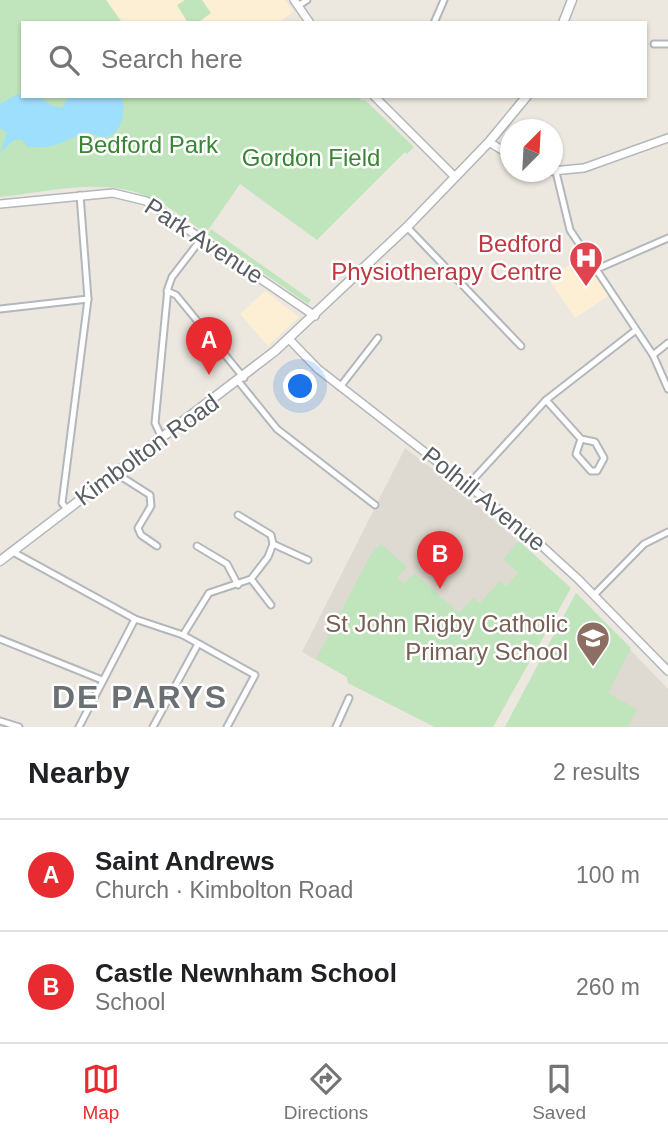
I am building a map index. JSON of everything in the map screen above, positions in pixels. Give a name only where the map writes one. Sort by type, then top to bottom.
[{"type":"main road","points":[[565,21],[572,0]]},
{"type":"main road","name":"Kimbolton Road","points":[[0,561],[114,472],[241,380],[289,339],[407,227],[489,142],[525,98]]},
{"type":"street","points":[[307,0],[296,3],[309,21]]},
{"type":"street","points":[[435,21],[444,0]]},
{"type":"street","points":[[654,44],[668,44]]},
{"type":"street","points":[[376,98],[455,177]]},
{"type":"street","points":[[563,170],[615,159],[668,138]]},
{"type":"street","points":[[489,142],[500,149]]},
{"type":"street","points":[[557,182],[570,230],[653,355],[668,388]]},
{"type":"street","name":"Park Avenue","points":[[0,204],[113,193],[146,201],[315,316]]},
{"type":"street","points":[[67,509],[62,503],[88,299],[80,195]]},
{"type":"street","points":[[407,227],[521,346]]},
{"type":"street","points":[[162,438],[155,423],[167,291],[172,277],[202,237]]},
{"type":"street","points":[[597,269],[668,239]]},
{"type":"street","points":[[167,291],[176,295],[277,429],[375,505]]},
{"type":"street","points":[[0,309],[88,299]]},
{"type":"street","points":[[469,484],[546,400],[636,330]]},
{"type":"street","points":[[340,387],[378,338]]},
{"type":"street","name":"Polhill Avenue","points":[[289,339],[340,387],[522,527],[594,595],[668,671]]},
{"type":"street","points":[[653,355],[668,343]]},
{"type":"street","points":[[546,400],[581,439],[595,442],[604,458],[597,471],[591,471],[576,454],[581,439]]},
{"type":"street","points":[[114,472],[150,495],[153,500],[138,527],[141,535],[157,546]]},
{"type":"street","points":[[183,635],[209,593],[251,579],[273,544],[271,535],[237,515]]},
{"type":"street","points":[[594,595],[644,544],[668,532]]},
{"type":"street","points":[[273,544],[308,560]]},
{"type":"street","points":[[197,546],[228,564],[238,584]]},
{"type":"street","points":[[13,552],[135,620],[183,635],[256,675],[227,727]]},
{"type":"street","points":[[251,579],[271,605]]},
{"type":"street","points":[[79,727],[135,620]]},
{"type":"street","points":[[0,639],[102,680]]},
{"type":"street","points":[[153,727],[198,644]]},
{"type":"street","points":[[336,727],[349,698]]},
{"type":"street","points":[[0,721],[19,727]]},
{"type":"shaded area","points":[[106,0],[285,0],[293,12],[281,21],[122,21]]},
{"type":"shaded area","points":[[584,256],[610,295],[575,318],[548,278]]},
{"type":"shaded area","points":[[265,291],[299,317],[268,346],[240,314]]},
{"type":"shaded area","points":[[405,448],[465,494],[543,563],[493,727],[435,727],[348,683],[347,677],[302,652]]},
{"type":"shaded area","name":"St John Rigby Catholic Primary School","points":[[576,593],[668,689],[668,727],[505,727]]},
{"type":"green space","points":[[0,0],[106,0],[121,21],[21,21],[21,98],[360,98],[414,147],[407,154],[405,152],[317,240],[240,184],[206,233],[172,210],[134,191],[76,187],[0,197]]},
{"type":"green space","points":[[185,0],[202,0],[211,13],[200,21],[187,21],[177,5]]},
{"type":"green space","points":[[211,229],[311,300],[308,304],[208,235]]},
{"type":"green space","points":[[519,541],[571,588],[493,727],[435,727],[348,683],[347,677],[316,659],[371,554],[381,544],[407,567],[397,578],[404,583],[414,573],[459,613],[473,598],[480,603],[500,581],[506,586],[518,573],[503,559]]},
{"type":"green space","name":"St John Rigby Catholic Primary School","points":[[576,593],[631,648],[608,693],[637,709],[628,727],[505,727]]},
{"type":"water","points":[[18,94],[21,94],[21,98],[41,98],[50,105],[62,108],[68,98],[122,98],[123,115],[118,128],[109,136],[102,137],[85,132],[46,147],[28,147],[22,140],[14,140],[0,153],[7,133],[0,128],[0,104]]},
{"type":"place","name":"Bedford Physiotherapy Centre","points":[[586,288]]},
{"type":"place","name":"Saint Andrews","points":[[209,375]]},
{"type":"place","name":"Castle Newnham School","points":[[440,589]]},
{"type":"place","name":"St John Rigby Catholic Primary School","points":[[593,668]]},
{"type":"district","name":"DE PARYS","points":[[140,697]]},
{"type":"park label","name":"Bedford Park","points":[[148,145]]},
{"type":"park label","name":"Gordon Field","points":[[311,158]]}]
